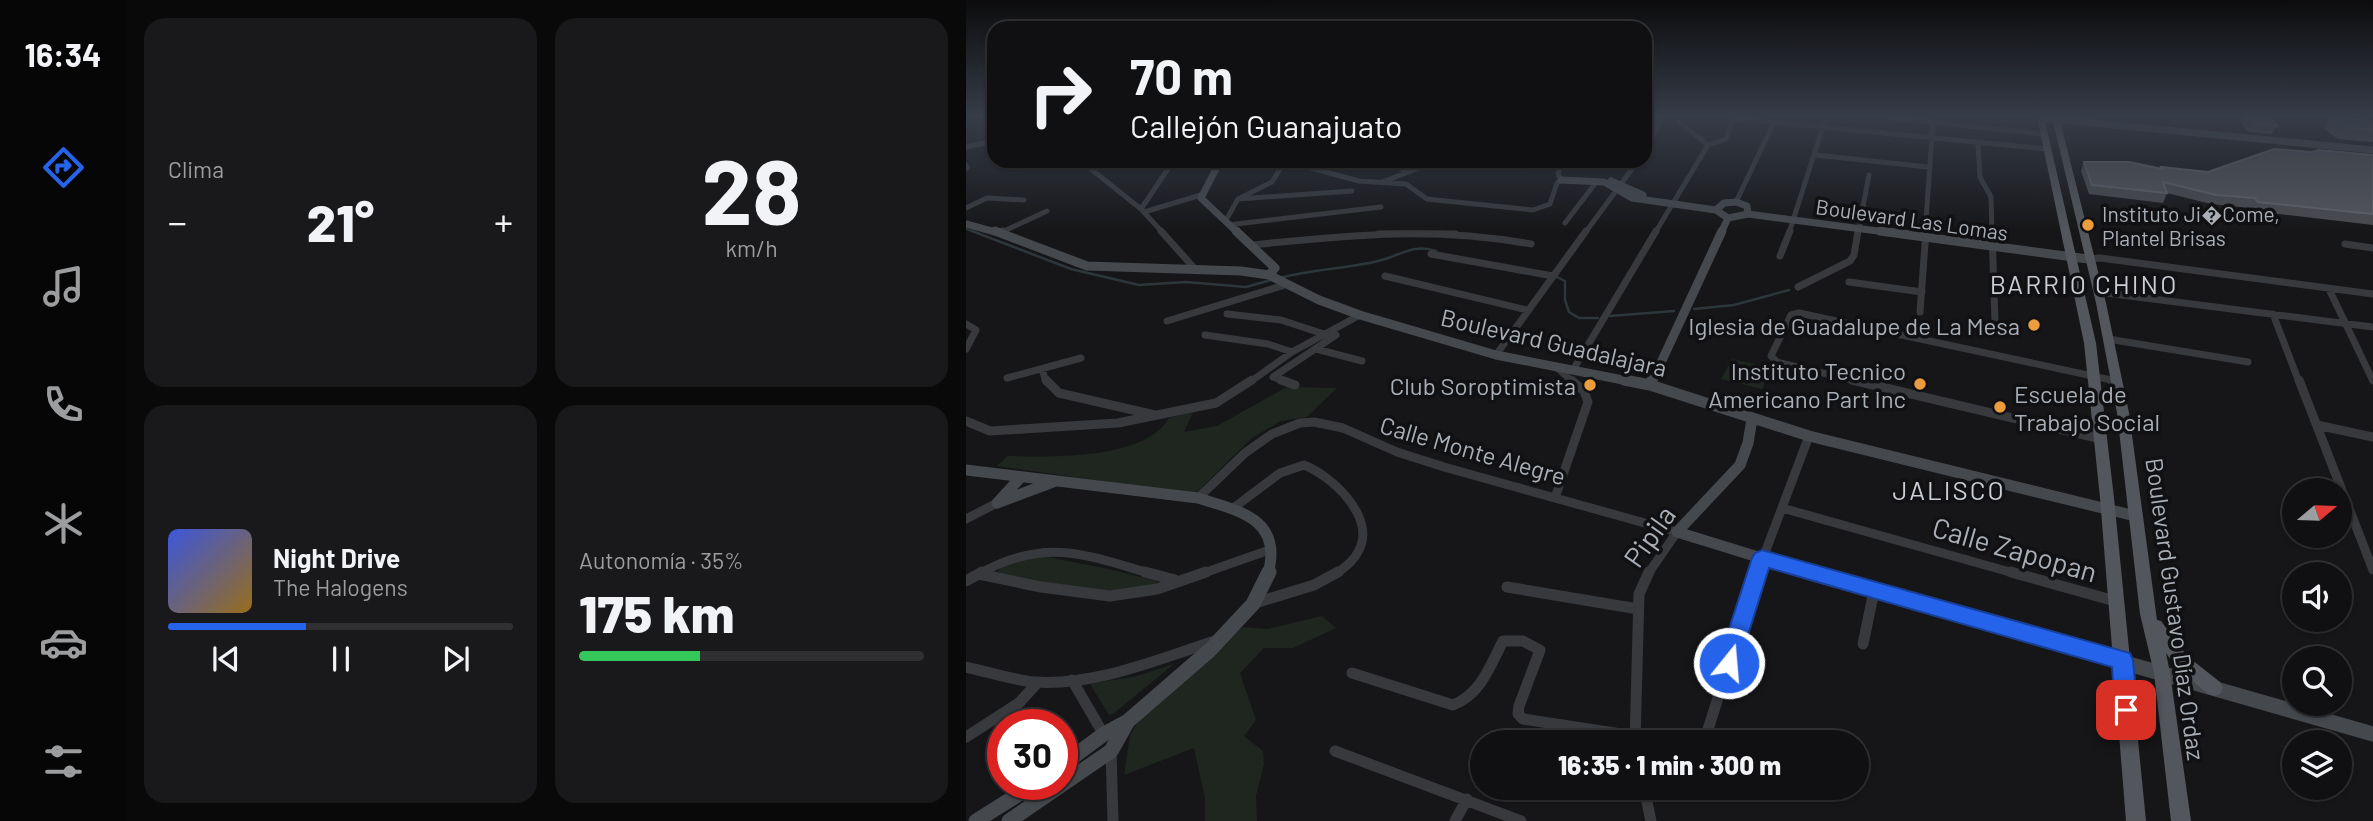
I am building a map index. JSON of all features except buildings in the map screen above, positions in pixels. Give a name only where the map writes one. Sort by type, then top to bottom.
[{"type":"main road","points":[[2048,155],[2071,254],[2094,377],[2136,821]]},
{"type":"main road","name":"Boulevard Gustavo Díaz Ordaz","points":[[2064,155],[2098,292],[2125,424],[2148,614],[2162,673],[2181,821]]},
{"type":"main road","points":[[1216,168],[1201,195],[1202,200],[1275,268],[1278,280]]},
{"type":"main road","points":[[1561,180],[1609,183],[1639,194],[1674,202]]},
{"type":"main road","points":[[1584,180],[1619,185],[1627,196],[1718,208],[1736,202],[1749,211]]},
{"type":"main road","points":[[1718,208],[1728,218]]},
{"type":"main road","name":"Boulevard Las Lomas","points":[[1749,211],[2088,256]]},
{"type":"main road","points":[[1650,385],[1728,218],[1749,211]]},
{"type":"main road","name":"Boulevard Guadalajara","points":[[966,224],[1000,233],[1087,266],[1241,271],[1278,280],[1319,300],[1362,315],[1496,355],[1650,385],[1809,436],[2135,516]]},
{"type":"main road","name":"Pipila","points":[[1677,532],[1740,465],[1748,443],[1752,419]]},
{"type":"main road","points":[[966,470],[1198,498],[1232,509],[1260,523],[1268,534],[1272,549],[1268,574],[1254,603],[1128,721],[1078,753]]},
{"type":"main road","points":[[997,503],[1021,477]]},
{"type":"main road","points":[[997,503],[1055,481]]},
{"type":"main road","points":[[1677,532],[2373,734]]},
{"type":"main road","points":[[2148,614],[2164,642],[2181,661],[2214,688]]},
{"type":"main road","points":[[1009,821],[1111,751],[1128,721]]},
{"type":"main road","points":[[976,821],[1009,800]]},
{"type":"street","points":[[1573,370],[1702,155]]},
{"type":"street","points":[[1736,202],[1758,155]]},
{"type":"street","points":[[1780,256],[1816,155]]},
{"type":"street","points":[[1819,155],[1928,167]]},
{"type":"street","points":[[1920,312],[1929,155]]},
{"type":"street","points":[[1979,155],[1980,177],[1991,197],[1995,323]]},
{"type":"street","points":[[1090,168],[1142,211],[1195,270]]},
{"type":"street","points":[[1142,211],[1169,168]]},
{"type":"street","points":[[1226,223],[1238,199],[1272,182],[1281,168]]},
{"type":"street","points":[[1311,168],[1359,181],[1408,185],[1427,199],[1435,201],[1533,210],[1550,204],[1561,180],[1558,174],[1560,168]]},
{"type":"street","points":[[1399,168],[1407,171]]},
{"type":"street","points":[[1382,182],[1416,168]]},
{"type":"street","points":[[1496,355],[1632,168]]},
{"type":"street","points":[[1798,287],[1850,261],[1854,255],[1869,175]]},
{"type":"street","points":[[1565,222],[1597,181]]},
{"type":"street","points":[[1238,199],[1352,191]]},
{"type":"street","points":[[1142,211],[1201,195]]},
{"type":"street","points":[[1611,200],[1627,196]]},
{"type":"street","points":[[966,208],[987,198],[1024,200]]},
{"type":"street","points":[[1226,223],[1381,207]]},
{"type":"street","points":[[1000,233],[1047,211]]},
{"type":"street","points":[[1251,245],[1367,234],[1430,232],[1476,235],[1531,244]]},
{"type":"street","points":[[2345,244],[2373,248]]},
{"type":"street","points":[[1431,254],[1553,276]]},
{"type":"street","points":[[2088,256],[2373,294]]},
{"type":"street","points":[[1385,276],[1527,310]]},
{"type":"street","points":[[1167,321],[1278,280]]},
{"type":"street","points":[[1849,282],[1922,292]]},
{"type":"street","points":[[2329,289],[2373,381]]},
{"type":"street","points":[[2098,292],[2373,327]]},
{"type":"street","points":[[2101,439],[1777,362],[1771,356],[1791,315],[1799,313],[2116,381]]},
{"type":"street","points":[[1227,314],[1281,320],[1326,335]]},
{"type":"street","points":[[2273,314],[2373,570]]},
{"type":"street","points":[[966,421],[990,431],[1118,423],[1216,403],[1292,352],[1362,315]]},
{"type":"street","points":[[1296,385],[1273,377],[1362,315]]},
{"type":"street","points":[[966,324],[976,330],[966,349]]},
{"type":"street","points":[[1205,335],[1268,344],[1292,352]]},
{"type":"street","points":[[2108,339],[2248,362]]},
{"type":"street","points":[[1316,349],[1362,361]]},
{"type":"street","points":[[1007,378],[1081,358]]},
{"type":"street","points":[[1556,367],[1562,375],[1584,390],[1588,402],[1556,495]]},
{"type":"street","points":[[1042,369],[1047,384],[1059,393],[1158,416]]},
{"type":"street","name":"Calle Monte Alegre","points":[[1198,498],[1258,445],[1279,431],[1297,424],[1318,421],[1341,427],[1409,457],[1556,495],[1677,532]]},
{"type":"street","points":[[2317,425],[2373,437]]},
{"type":"street","points":[[1708,730],[1762,558],[1809,436]]},
{"type":"street","points":[[1232,509],[1280,473],[1304,464],[1321,471],[1346,495],[1361,520],[1363,540],[1355,557],[1341,572],[1324,582],[1254,603]]},
{"type":"street","points":[[966,519],[997,503]]},
{"type":"street","name":"Calle Zapopan","points":[[1782,508],[2115,601]]},
{"type":"street","name":"Pipila","points":[[1634,730],[1639,594],[1651,567],[1677,532]]},
{"type":"street","points":[[979,574],[1041,587],[1110,596],[1157,589],[1175,580],[1272,549]]},
{"type":"street","points":[[966,581],[1018,555],[1045,552],[1085,557],[1175,580]]},
{"type":"street","points":[[1507,587],[1638,609]]},
{"type":"street","points":[[1863,643],[1874,591]]},
{"type":"street","points":[[1352,673],[1453,705],[1463,703],[1472,695],[1503,641],[1511,638],[1535,645],[1540,650],[1518,714],[1523,719],[1584,730]]},
{"type":"street","points":[[966,667],[1038,682],[1072,680],[1145,663],[1217,640]]},
{"type":"street","points":[[1072,680],[1111,751],[1113,821]]},
{"type":"street","points":[[966,737],[1019,703],[1038,682]]},
{"type":"street","points":[[1335,751],[1521,821]]},
{"type":"street","points":[[1455,821],[1467,799]]},
{"type":"street","points":[[1647,800],[1651,821]]},
{"type":"shaded area","points":[[1732,359],[1772,368],[1762,389],[1721,379]]},
{"type":"shaded area","points":[[1287,387],[1337,388],[1307,417],[1281,421],[1252,438],[1195,494],[997,466],[1008,456],[1072,455],[1119,449],[1140,442],[1157,432],[1169,418],[1193,412],[1184,432],[1217,426]]},
{"type":"shaded area","points":[[1042,556],[1157,581],[1156,585],[1115,591],[1045,584],[998,572],[1000,568],[1026,557]]},
{"type":"shaded area","points":[[1322,616],[1336,628],[1293,648],[1264,648],[1240,673],[1256,720],[1244,736],[1263,751],[1264,764],[1256,796],[1257,821],[1205,821],[1205,798],[1194,748],[1124,775],[1130,735],[1141,717],[1242,627],[1268,629]]},
{"type":"shaded area","points":[[1174,664],[1109,715],[1090,684],[1137,676]]},
{"type":"waterway","points":[[966,229],[977,233]]},
{"type":"waterway","points":[[972,231],[1071,269],[1139,285],[1186,282],[1246,287],[1271,280]]},
{"type":"waterway","points":[[1280,278],[1366,264],[1413,249],[1436,251]]},
{"type":"waterway","points":[[1557,277],[1565,281],[1565,300],[1569,312],[1579,318],[1598,318]]},
{"type":"waterway","points":[[1694,309],[1734,305],[1789,290]]},
{"type":"waterway","points":[[1610,316],[1674,311]]},
{"type":"place","name":"Instituto Ji�Come, Plantel Brisas","points":[[2088,225]]},
{"type":"place","name":"Iglesia de Guadalupe de La Mesa","points":[[2034,325]]},
{"type":"place","name":"Instituto Tecnico Americano Part Inc","points":[[1920,384]]},
{"type":"place","name":"Club Soroptimista","points":[[1590,385]]},
{"type":"place","name":"Escuela de Trabajo Social","points":[[2000,407]]},
{"type":"district","name":"BARRIO CHINO","points":[[2084,283]]},
{"type":"district","name":"JALISCO","points":[[1949,489]]},
{"type":"route","points":[[1729,663],[1762,558],[2122,660],[2126,710]]}]
